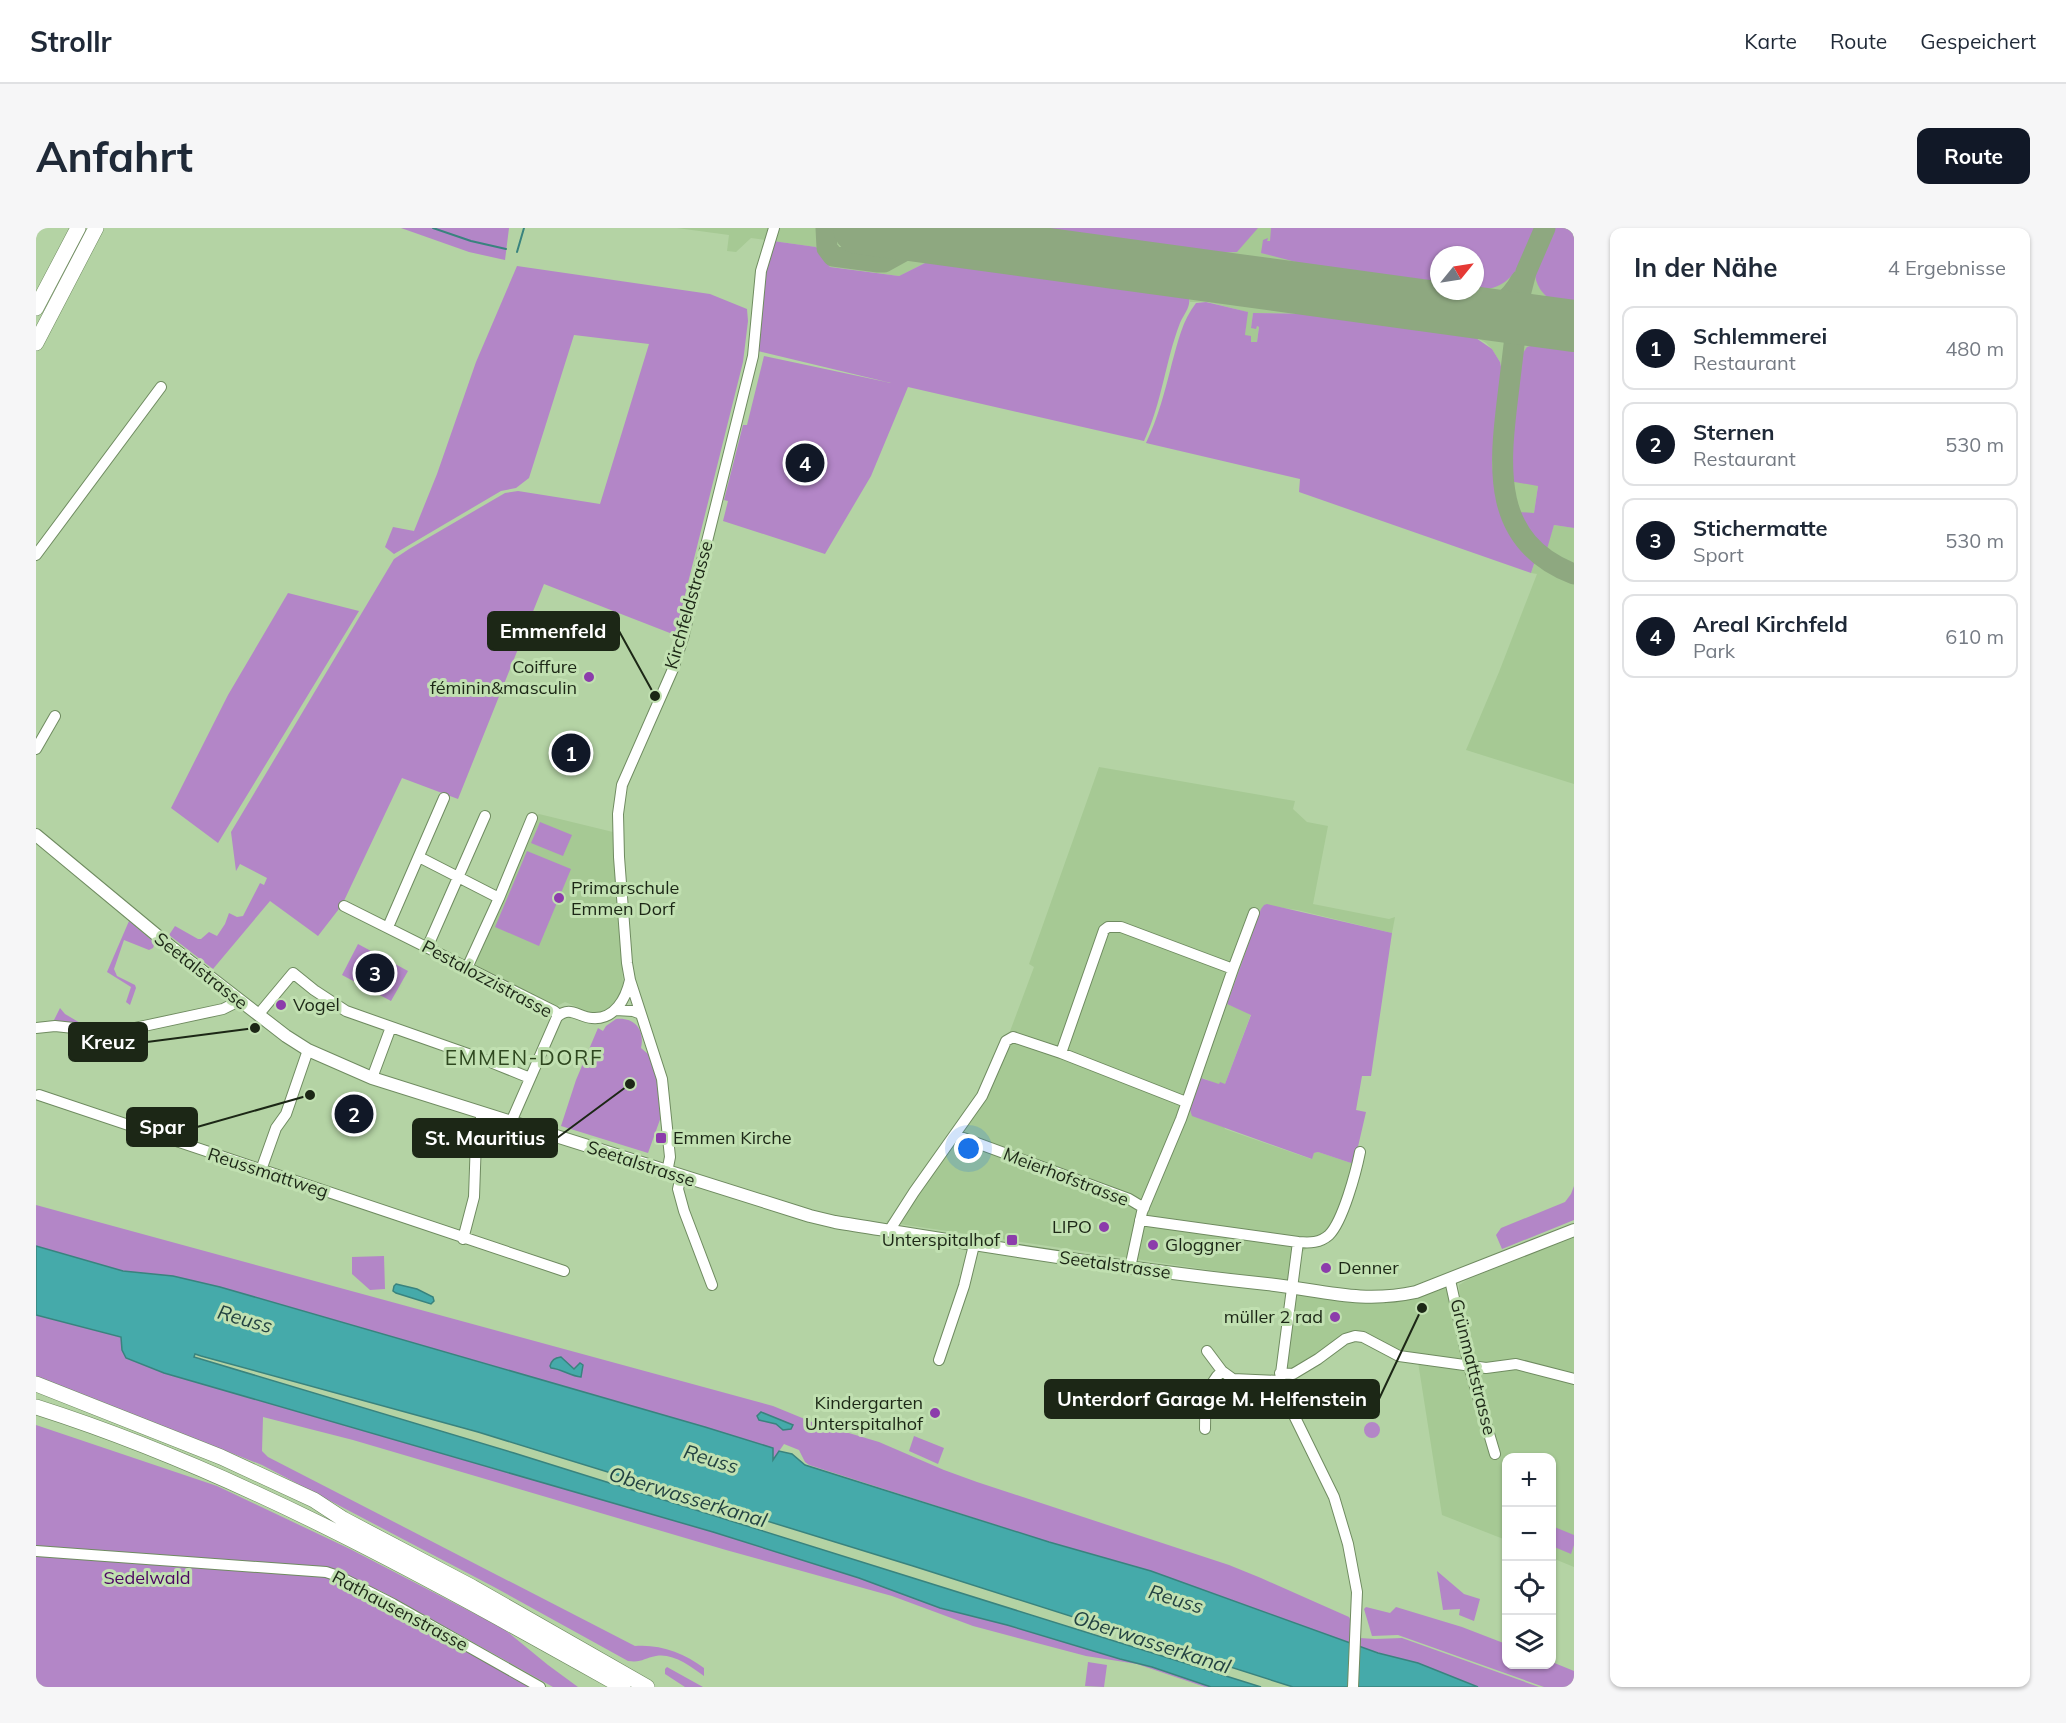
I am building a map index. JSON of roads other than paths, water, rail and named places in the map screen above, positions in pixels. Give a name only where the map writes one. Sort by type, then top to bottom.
[{"type":"highway","points":[[36,308],[78,228]]},
{"type":"highway","points":[[36,343],[96,228]]},
{"type":"highway","points":[[36,1384],[221,1457],[314,1500],[344,1519],[490,1597],[647,1687]]},
{"type":"highway","points":[[36,1395],[106,1418],[182,1448],[344,1519]]},
{"type":"highway","points":[[36,1407],[91,1425],[182,1460],[302,1514],[421,1575],[623,1687]]},
{"type":"main road","name":"Seetalstrasse","points":[[36,835],[160,939],[239,1001],[308,1050],[372,1078],[810,1216],[974,1245],[1130,1268],[1292,1287],[1346,1297],[1386,1296],[1415,1292],[1574,1230]]},
{"type":"street","name":"Kirchfeldstrasse","points":[[667,1172],[670,1157],[662,1079],[630,980],[619,857],[618,814],[622,785],[683,638],[753,356],[761,271],[774,228]]},
{"type":"street","points":[[36,555],[161,387]]},
{"type":"street","points":[[36,748],[55,716]]},
{"type":"street","points":[[388,927],[444,798]]},
{"type":"street","points":[[427,948],[485,816]]},
{"type":"street","points":[[467,968],[532,818]]},
{"type":"street","points":[[419,857],[499,897]]},
{"type":"street","name":"Pestalozzistrasse","points":[[344,906],[559,1015],[511,1122]]},
{"type":"street","name":"Meierhofstrasse","points":[[1130,1268],[1144,1208],[1181,1119],[1254,913]]},
{"type":"street","points":[[1061,1053],[1104,930],[1108,927],[1121,927],[1233,969]]},
{"type":"street","points":[[258,1015],[293,973],[346,1011],[488,1060],[530,1078]]},
{"type":"street","name":"Kirchfeldstrasse","points":[[616,1010],[626,996],[630,980]]},
{"type":"street","points":[[36,1028],[55,1026],[83,1029],[130,1029],[223,1009],[239,1001]]},
{"type":"street","points":[[559,1015],[571,1011],[593,1018],[605,1016],[616,1010],[641,1014]]},
{"type":"street","points":[[372,1078],[391,1027]]},
{"type":"street","points":[[889,1231],[982,1096],[1006,1041],[1013,1037],[1061,1053],[1186,1102]]},
{"type":"street","points":[[261,1170],[276,1128],[286,1114],[308,1050]]},
{"type":"street","name":"Reussmattweg","points":[[39,1095],[564,1271]]},
{"type":"street","points":[[463,1239],[474,1197],[476,1139],[482,1114]]},
{"type":"street","name":"Meierhofstrasse","points":[[954,1135],[1130,1199],[1144,1208]]},
{"type":"street","points":[[1140,1220],[1298,1242],[1316,1242],[1333,1230],[1353,1181],[1360,1152]]},
{"type":"street","points":[[681,1176],[678,1189],[684,1211],[712,1285]]},
{"type":"street","points":[[1298,1242],[1280,1377],[1284,1395],[1338,1506],[1356,1585],[1353,1687]]},
{"type":"street","points":[[939,1360],[964,1286],[974,1245]]},
{"type":"street","name":"Grünmattstrasse","points":[[1450,1280],[1469,1366],[1495,1454]]},
{"type":"street","points":[[1207,1351],[1222,1371],[1237,1380],[1293,1374],[1345,1339],[1355,1336],[1400,1356],[1486,1368],[1516,1364],[1574,1378]]},
{"type":"street","points":[[1205,1429],[1208,1389],[1222,1371]]},
{"type":"street","name":"Rathausenstrasse","points":[[36,1551],[326,1572],[393,1604],[540,1687]]},
{"type":"water","points":[[36,1246],[123,1271],[173,1276],[220,1287],[705,1427],[773,1448],[773,1460],[779,1451],[792,1454],[805,1465],[1049,1542],[1151,1571],[1378,1653],[1418,1663],[1478,1687],[1293,1687],[913,1566],[478,1432],[195,1354],[194,1357],[514,1453],[1261,1687],[1211,1687],[1152,1667],[940,1608],[859,1578],[713,1532],[164,1373],[126,1358],[122,1350],[121,1337],[36,1315]]},
{"type":"water","points":[[396,1284],[417,1289],[433,1297],[434,1301],[431,1304],[396,1293],[393,1291]]},
{"type":"water","points":[[561,1357],[574,1369],[580,1363],[583,1365],[581,1377],[551,1368],[553,1361]]},
{"type":"water","points":[[761,1412],[793,1425],[791,1429],[783,1430],[776,1424],[759,1420],[757,1416]]},
{"type":"waterway","points":[[433,228],[471,241],[506,249]]},
{"type":"waterway","points":[[517,252],[524,228]]},
{"type":"place","name":"Areal Kirchfeld","points":[[805,463]]},
{"type":"place","name":"Coiffure féminin&masculin","points":[[589,677]]},
{"type":"place","name":"Emmenfeld","points":[[655,696]]},
{"type":"place","name":"Schlemmerei","points":[[571,753]]},
{"type":"place","name":"Primarschule Emmen Dorf","points":[[559,898]]},
{"type":"place","name":"Stichermatte","points":[[375,973]]},
{"type":"place","name":"Vogel","points":[[281,1005]]},
{"type":"place","name":"Kreuz","points":[[255,1028]]},
{"type":"place","name":"St. Mauritius","points":[[630,1084]]},
{"type":"place","name":"Spar","points":[[310,1095]]},
{"type":"place","name":"Sternen","points":[[354,1114]]},
{"type":"place","name":"Emmen Kirche","points":[[661,1138]]},
{"type":"place","name":"LIPO","points":[[1104,1227]]},
{"type":"place","name":"Unterspitalhof","points":[[1012,1240]]},
{"type":"place","name":"Gloggner","points":[[1153,1245]]},
{"type":"place","name":"Denner","points":[[1326,1268]]},
{"type":"place","name":"Unterdorf Garage M. Helfenstein","points":[[1422,1308]]},
{"type":"place","name":"müller 2 rad","points":[[1335,1317]]},
{"type":"place","name":"Kindergarten Unterspitalhof","points":[[935,1413]]},
{"type":"district","name":"EMMEN-DORF","points":[[524,1058]]},
{"type":"water label","name":"Reuss","points":[[245,1319]]},
{"type":"water label","name":"Reuss","points":[[711,1459]]},
{"type":"water label","name":"Oberwasserkanal","points":[[688,1497]]},
{"type":"water label","name":"Reuss","points":[[1176,1599]]},
{"type":"water label","name":"Oberwasserkanal","points":[[1152,1642]]},
{"type":"park label","name":"Sedelwald","points":[[147,1578]]}]
